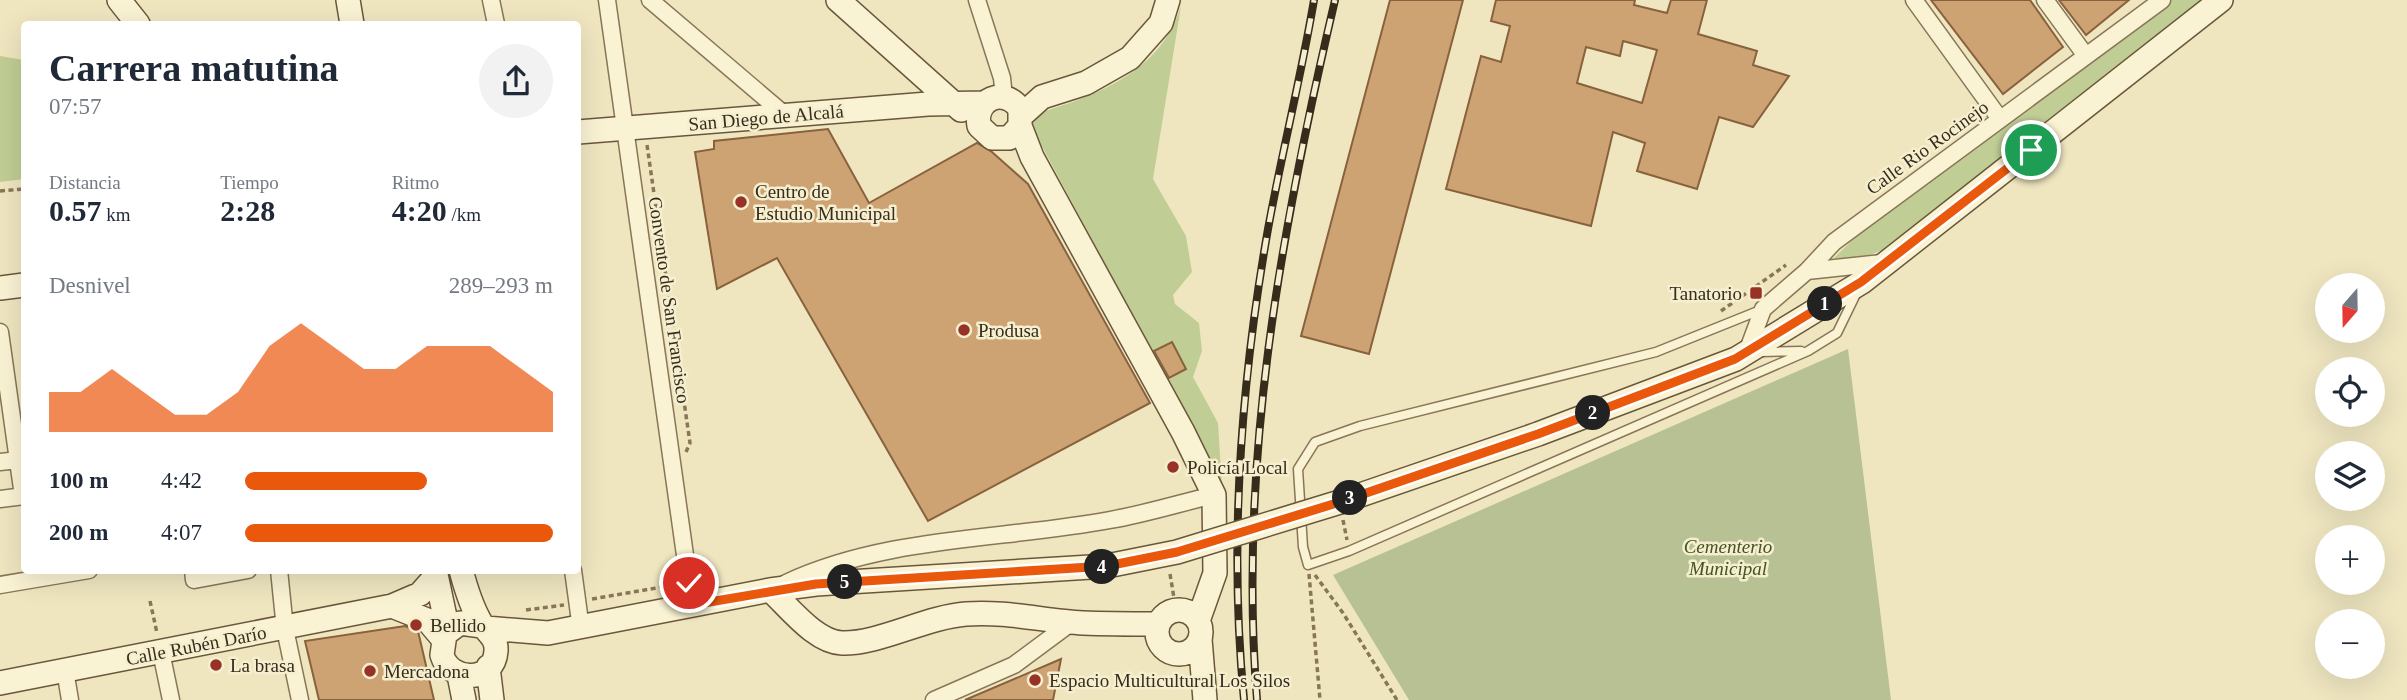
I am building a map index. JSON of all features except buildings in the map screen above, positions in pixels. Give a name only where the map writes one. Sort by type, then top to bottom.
[{"type":"street","points":[[119,0],[136,21]]},
{"type":"street","points":[[348,0],[352,21]]},
{"type":"street","points":[[491,0],[495,21]]},
{"type":"street","name":"Convento de San Francisco","points":[[607,0],[690,594]]},
{"type":"street","points":[[650,0],[786,115]]},
{"type":"street","points":[[838,0],[986,132],[1024,162],[1038,167]]},
{"type":"street","points":[[770,590],[812,629],[841,643],[869,638],[933,618],[969,614],[1077,622],[1166,633],[1184,654],[1199,630],[1215,573],[1214,495],[1009,108],[977,0]]},
{"type":"street","points":[[986,132],[978,114],[1009,108],[1035,95],[1042,97],[1086,83],[1130,58],[1161,23],[1168,0]]},
{"type":"street","points":[[1914,0],[2000,119]]},
{"type":"street","points":[[2045,0],[2086,57]]},
{"type":"street","name":"Calle Rio Rocinejo","points":[[1747,352],[1763,309],[1807,271],[1834,242],[2162,0]]},
{"type":"street","points":[[446,635],[464,622],[484,627],[548,634],[581,629],[690,594],[770,590],[860,580],[1107,566],[1167,554],[1340,506],[1538,434],[1747,352],[1861,282],[1888,262],[2221,0]]},
{"type":"street","name":"San Diego de Alcalá","points":[[581,132],[954,104],[1009,108]]},
{"type":"street","points":[[986,132],[1009,138],[1009,108]]},
{"type":"street","points":[[1807,271],[1888,262]]},
{"type":"street","points":[[0,288],[21,285]]},
{"type":"street","points":[[0,332],[3,374],[21,478]]},
{"type":"street","points":[[0,461],[18,460]]},
{"type":"street","points":[[770,590],[818,568],[876,553],[1111,520],[1214,495]]},
{"type":"street","points":[[0,499],[21,496]]},
{"type":"street","points":[[1166,633],[1215,573]]},
{"type":"street","points":[[0,585],[65,574]]},
{"type":"street","points":[[279,574],[285,629],[300,700]]},
{"type":"street","name":"Calle Rubén Darío","points":[[0,683],[392,606],[420,594],[435,574]]},
{"type":"street","points":[[436,574],[446,635],[441,651],[444,662],[460,675],[477,675],[491,664],[548,634]]},
{"type":"street","points":[[462,574],[468,594],[495,643],[491,664],[492,700]]},
{"type":"street","points":[[574,574],[581,629]]},
{"type":"street","points":[[392,606],[428,620],[446,635]]},
{"type":"street","points":[[1166,633],[1189,612],[1199,630],[1203,700]]},
{"type":"street","points":[[934,700],[1014,665],[1077,622]]},
{"type":"street","points":[[1166,633],[1203,700]]},
{"type":"street","points":[[161,652],[171,700]]},
{"type":"street","points":[[65,670],[71,700]]},
{"type":"street","points":[[460,675],[464,700]]},
{"type":"lane","points":[[1763,309],[1656,352],[1373,423],[1315,442],[1298,469],[1308,565],[1349,551],[1808,351],[1837,334],[1861,282]]},
{"type":"lane","points":[[1747,352],[1808,351]]},
{"type":"path","points":[[646,136],[651,173]]},
{"type":"path","points":[[0,191],[21,189]]},
{"type":"path","points":[[1340,506],[1349,551]]},
{"type":"path","points":[[1166,633],[1167,554]]},
{"type":"path","points":[[1308,565],[1320,700]]},
{"type":"path","points":[[1308,565],[1343,613],[1397,700]]},
{"type":"path","points":[[514,612],[578,602],[690,594]]},
{"type":"path","points":[[150,601],[161,652]]},
{"type":"green space","points":[[2171,0],[2208,0],[1882,250],[1856,261],[1834,258],[1864,229]]},
{"type":"green space","points":[[1181,6],[1153,179],[1186,236],[1192,272],[1173,295],[1175,304],[1199,323],[1202,351],[1193,377],[1218,423],[1222,488],[1166,380],[1186,369],[1172,342],[1152,352],[1028,120],[1112,85],[1142,65],[1165,39]]},
{"type":"green space","points":[[0,56],[21,60],[21,179],[0,182]]},
{"type":"green space","name":"Cementerio Municipal","points":[[1848,349],[1891,700],[1409,700],[1333,575]]},
{"type":"railway","points":[[1244,700],[1238,523],[1245,404],[1268,229],[1314,0]]},
{"type":"railway","points":[[1257,700],[1253,611],[1259,435],[1269,347],[1297,173],[1335,0]]},
{"type":"place","name":"Centro de Estudio Municipal","points":[[741,202]]},
{"type":"place","name":"Tanatorio","points":[[1756,293]]},
{"type":"place","name":"Produsa","points":[[964,330]]},
{"type":"place","name":"Policía Local","points":[[1173,467]]},
{"type":"place","name":"Bellido","points":[[416,625]]},
{"type":"place","name":"La brasa","points":[[216,665]]},
{"type":"place","name":"Mercadona","points":[[370,671]]},
{"type":"place","name":"Espacio Multicultural Los Silos","points":[[1035,680]]},
{"type":"route","points":[[689,583],[692,605],[816,584],[1107,566],[1177,552],[1340,502],[1538,434],[1735,359],[1861,282],[2031,150]]}]
